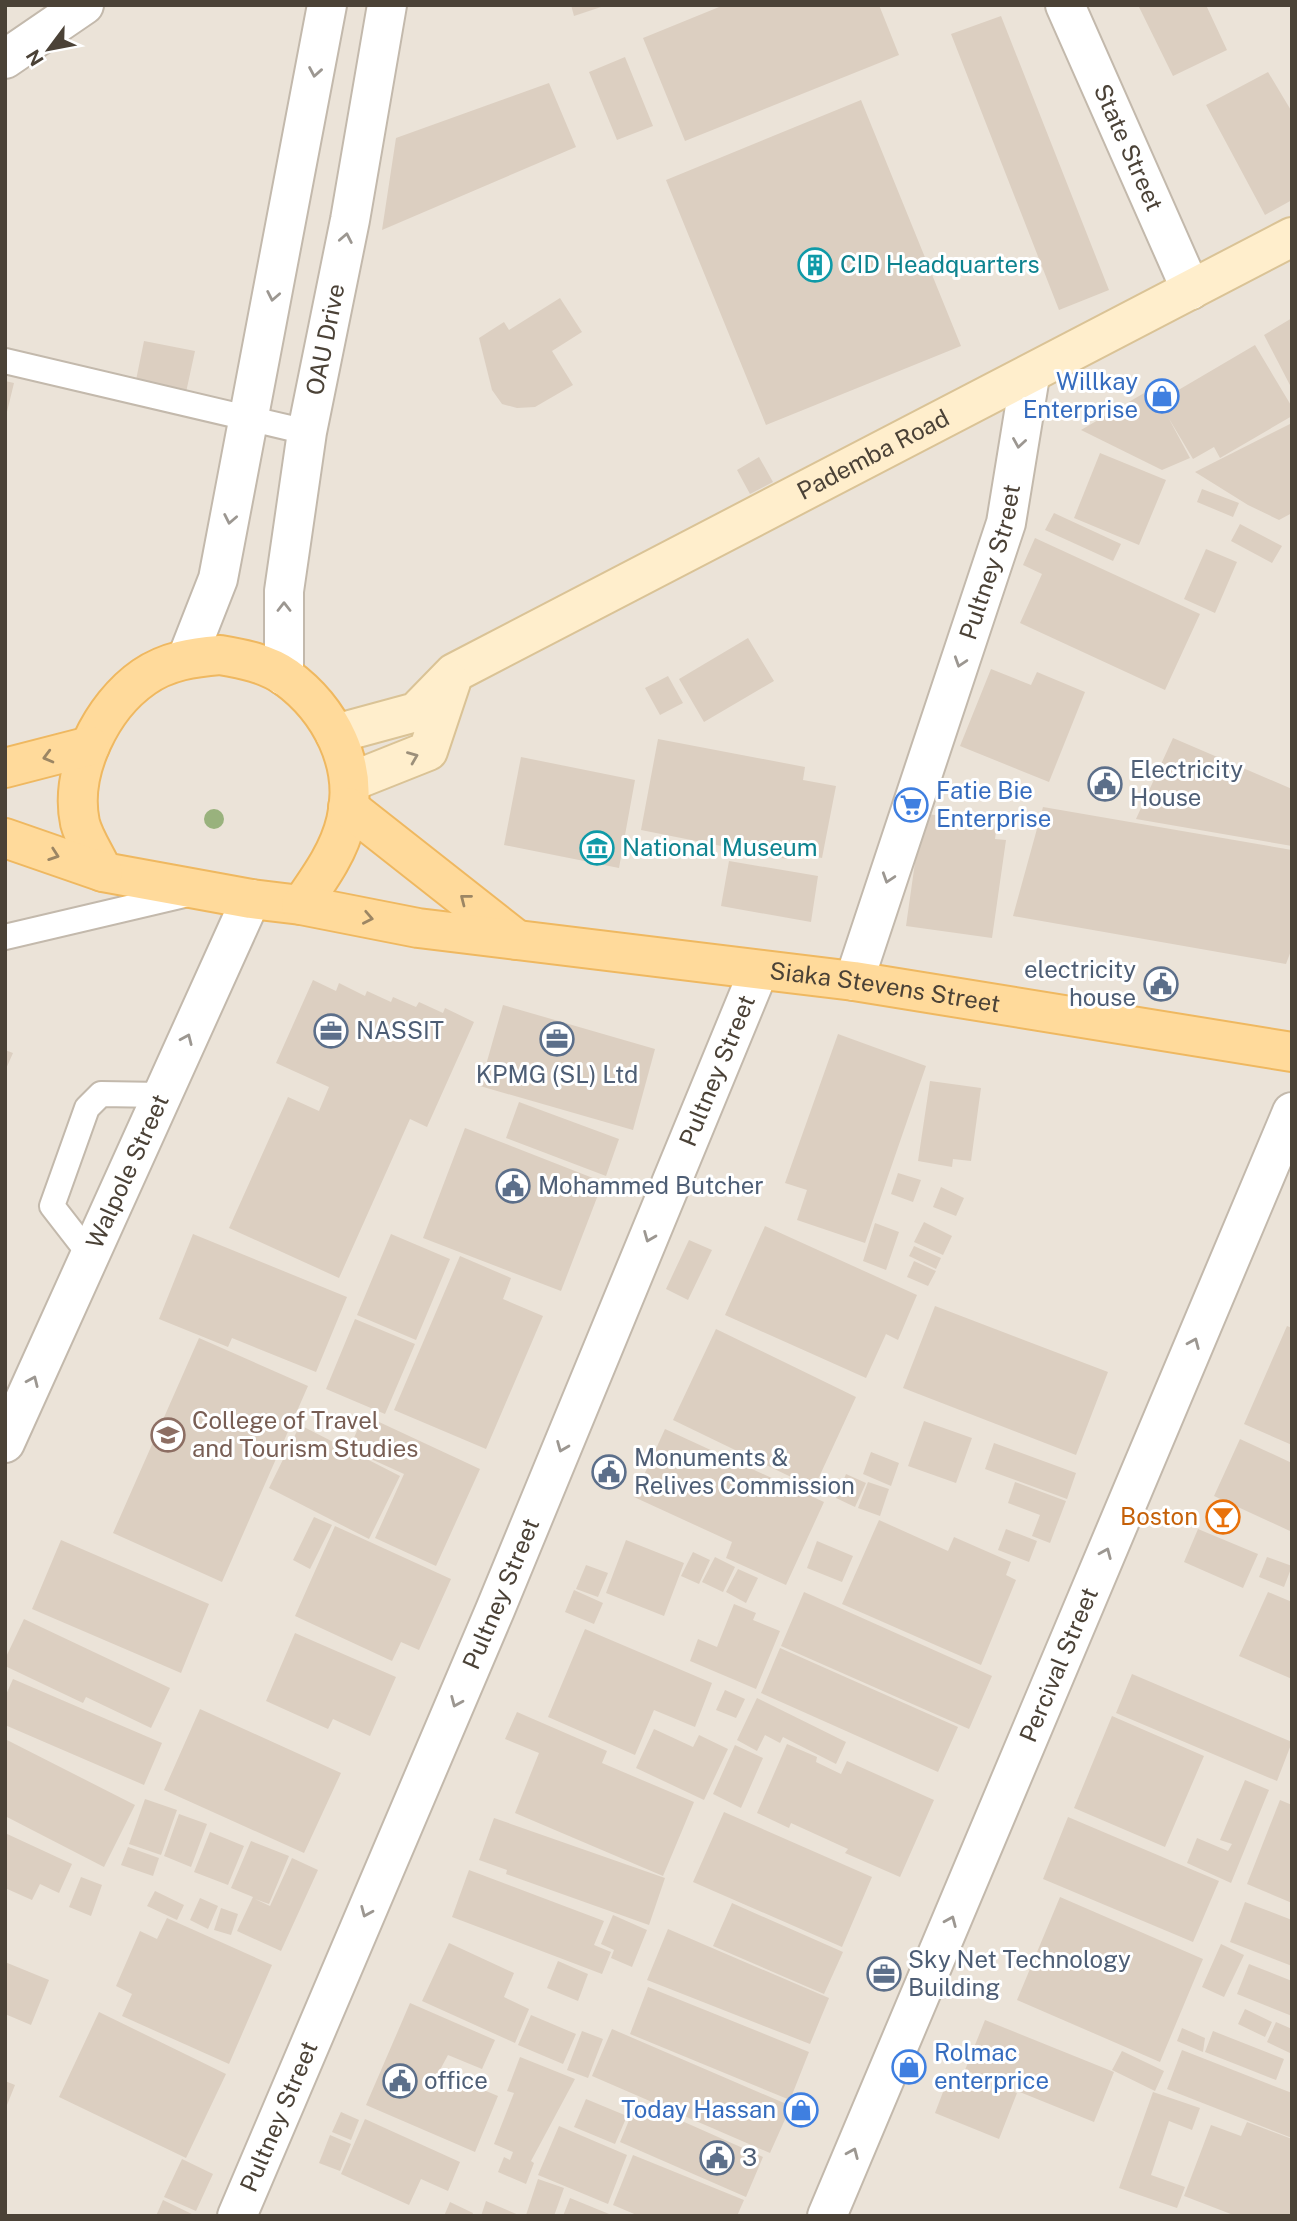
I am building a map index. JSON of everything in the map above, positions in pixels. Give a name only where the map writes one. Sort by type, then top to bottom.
[{"type":"main road","name":"Pademba Road","points":[[335,734],[416,712],[454,673],[1030,376],[1292,237]]},
{"type":"main road","points":[[103,872],[80,823],[78,781],[90,746],[115,704],[144,677],[187,657],[220,655],[254,661],[284,676],[314,702],[344,751],[349,795],[337,847],[301,905]]},
{"type":"main road","points":[[349,795],[428,751],[454,673]]},
{"type":"main road","points":[[5,768],[90,746]]},
{"type":"main road","points":[[349,795],[519,941]]},
{"type":"main road","points":[[5,838],[103,872]]},
{"type":"main road","name":"Siaka Stevens Street","points":[[103,872],[251,899],[301,905],[418,928],[854,981],[1292,1052]]},
{"type":"street","points":[[5,59],[84,5]]},
{"type":"street","points":[[187,657],[218,579],[327,5]]},
{"type":"street","name":"OAU Drive","points":[[284,676],[284,591],[307,432],[350,220],[387,5]]},
{"type":"street","name":"State Street","points":[[1065,5],[1191,290]]},
{"type":"street","name":"Pultney Street","points":[[854,981],[1006,523],[1030,376]]},
{"type":"street","name":"Walpole Street","points":[[5,1443],[251,899]]},
{"type":"street","name":"Pultney Street","points":[[237,2216],[495,1610],[759,970]]},
{"type":"street","name":"Percival Street","points":[[827,2216],[1292,1112]]},
{"type":"lane","points":[[5,361],[307,432]]},
{"type":"lane","points":[[5,937],[202,890]]},
{"type":"lane","points":[[90,1255],[52,1206],[87,1108],[101,1094],[162,1095]]},
{"type":"shaded area","points":[[5,5],[1292,5],[1292,2216],[5,2216]]},
{"type":"building","points":[[571,5],[604,5],[604,6],[574,16]]},
{"type":"building","points":[[724,5],[879,5],[899,55],[685,141],[643,38]]},
{"type":"building","points":[[1138,5],[1206,5],[1227,50],[1173,76]]},
{"type":"building","points":[[1001,16],[1109,290],[1059,310],[951,34]]},
{"type":"building","points":[[625,57],[653,126],[617,140],[589,72]]},
{"type":"building","points":[[1268,72],[1292,112],[1292,200],[1265,215],[1206,105]]},
{"type":"building","points":[[549,83],[576,147],[382,230],[396,138]]},
{"type":"building","name":"CID Headquarters","points":[[861,100],[961,346],[766,425],[666,180]]},
{"type":"building","points":[[560,298],[582,332],[552,351],[573,385],[535,407],[517,408],[502,404],[492,390],[479,338],[504,322],[509,330]]},
{"type":"building","points":[[1292,318],[1292,389],[1264,335]]},
{"type":"building","points":[[144,341],[195,351],[185,397],[135,385]]},
{"type":"building","points":[[1255,345],[1292,407],[1292,416],[1220,458],[1214,447],[1193,459],[1168,417],[1190,458],[1162,470],[1081,430],[1151,389],[1158,402]]},
{"type":"building","points":[[5,381],[14,383],[6,416],[5,415]]},
{"type":"building","points":[[1292,423],[1292,513],[1279,520],[1248,505],[1195,472]]},
{"type":"building","points":[[1100,453],[1166,480],[1139,545],[1074,518]]},
{"type":"building","points":[[759,457],[773,482],[750,494],[737,470]]},
{"type":"building","points":[[1202,489],[1239,503],[1233,517],[1197,502]]},
{"type":"building","points":[[1054,513],[1121,544],[1113,561],[1045,530]]},
{"type":"building","points":[[1240,524],[1282,546],[1272,563],[1231,541]]},
{"type":"building","points":[[1035,538],[1200,614],[1165,690],[1020,623],[1042,574],[1023,565]]},
{"type":"building","points":[[1206,549],[1237,562],[1215,613],[1184,599]]},
{"type":"building","points":[[748,638],[774,681],[704,722],[679,679]]},
{"type":"building","points":[[991,669],[1031,685],[1037,672],[1085,692],[1049,782],[960,746]]},
{"type":"building","points":[[668,676],[683,703],[660,715],[645,688]]},
{"type":"building","name":"Electricity House","points":[[1173,738],[1292,789],[1292,846],[1136,819]]},
{"type":"building","points":[[658,739],[805,767],[803,780],[836,786],[822,858],[789,852],[787,859],[641,830]]},
{"type":"building","points":[[521,757],[635,780],[619,868],[504,845]]},
{"type":"building","name":"Electricity House","points":[[1043,807],[1292,850],[1292,948],[1286,964],[1013,916]]},
{"type":"building","points":[[922,813],[997,825],[995,839],[1006,840],[992,938],[906,926]]},
{"type":"building","points":[[729,861],[818,876],[811,922],[721,906]]},
{"type":"building","points":[[313,980],[336,991],[339,983],[365,996],[367,991],[391,1002],[393,997],[416,1007],[419,1002],[443,1013],[445,1008],[474,1022],[427,1127],[410,1119],[339,1278],[229,1228],[288,1097],[319,1111],[329,1087],[276,1063]]},
{"type":"building","points":[[503,1005],[655,1049],[633,1130],[480,1086]]},
{"type":"building","points":[[838,1034],[926,1066],[865,1243],[797,1220],[807,1190],[785,1183]]},
{"type":"building","points":[[5,1050],[13,1053],[5,1071]]},
{"type":"building","points":[[930,1081],[981,1088],[971,1161],[953,1159],[952,1167],[918,1161]]},
{"type":"building","points":[[519,1102],[619,1139],[606,1176],[506,1138]]},
{"type":"building","points":[[465,1128],[603,1182],[561,1291],[423,1238]]},
{"type":"building","points":[[898,1173],[921,1180],[913,1202],[891,1194]]},
{"type":"building","points":[[941,1187],[964,1198],[956,1216],[933,1207]]},
{"type":"building","points":[[924,1222],[952,1236],[943,1255],[914,1242]]},
{"type":"building","points":[[875,1223],[899,1232],[886,1270],[863,1261]]},
{"type":"building","points":[[765,1226],[917,1295],[898,1340],[886,1334],[866,1378],[725,1315]]},
{"type":"building","points":[[193,1234],[347,1297],[316,1372],[232,1338],[228,1347],[159,1319]]},
{"type":"building","points":[[391,1234],[450,1259],[416,1340],[357,1315]]},
{"type":"building","points":[[689,1240],[712,1250],[688,1300],[666,1289]]},
{"type":"building","points":[[914,1246],[941,1258],[936,1269],[909,1256]]},
{"type":"building","points":[[460,1256],[511,1278],[503,1299],[543,1316],[486,1449],[394,1410]]},
{"type":"building","points":[[914,1261],[936,1271],[928,1286],[907,1277]]},
{"type":"building","points":[[935,1306],[1108,1372],[1076,1455],[903,1388]]},
{"type":"building","points":[[355,1319],[415,1344],[385,1414],[326,1389]]},
{"type":"building","points":[[1287,1326],[1292,1328],[1292,1445],[1244,1424]]},
{"type":"building","points":[[716,1329],[856,1397],[814,1488],[673,1420]]},
{"type":"building","points":[[199,1338],[308,1386],[222,1582],[113,1533]]},
{"type":"building","points":[[364,1415],[480,1469],[436,1566],[375,1538],[404,1474],[349,1449]]},
{"type":"building","points":[[924,1421],[972,1438],[956,1483],[908,1466]]},
{"type":"building","points":[[300,1425],[400,1476],[369,1539],[269,1488]]},
{"type":"building","points":[[665,1429],[824,1502],[786,1585],[726,1558],[732,1542],[634,1497]]},
{"type":"building","points":[[1240,1439],[1292,1463],[1290,1531],[1214,1496]]},
{"type":"building","points":[[994,1443],[1076,1473],[1067,1499],[985,1469]]},
{"type":"building","points":[[871,1452],[899,1463],[891,1486],[863,1474]]},
{"type":"building","points":[[846,1474],[866,1483],[855,1507],[836,1498]]},
{"type":"building","points":[[868,1482],[889,1489],[880,1516],[858,1508]]},
{"type":"building","points":[[1015,1482],[1066,1501],[1050,1543],[1032,1536],[1040,1515],[1008,1503]]},
{"type":"building","points":[[314,1517],[332,1525],[310,1569],[293,1560]]},
{"type":"building","points":[[879,1520],[948,1551],[954,1537],[1011,1562],[1006,1575],[1016,1580],[981,1665],[842,1604]]},
{"type":"building","points":[[335,1526],[451,1579],[419,1650],[401,1642],[392,1661],[295,1616]]},
{"type":"building","points":[[1006,1529],[1037,1541],[1029,1562],[998,1550]]},
{"type":"building","points":[[1198,1529],[1258,1554],[1243,1588],[1184,1562]]},
{"type":"building","points":[[61,1540],[209,1604],[181,1673],[32,1609]]},
{"type":"building","points":[[626,1540],[684,1563],[664,1616],[606,1593]]},
{"type":"building","points":[[817,1541],[853,1556],[842,1582],[807,1568]]},
{"type":"building","points":[[693,1552],[710,1560],[699,1584],[681,1576]]},
{"type":"building","points":[[715,1557],[735,1567],[723,1592],[702,1582]]},
{"type":"building","points":[[1267,1557],[1292,1566],[1284,1587],[1259,1577]]},
{"type":"building","points":[[586,1565],[608,1573],[598,1597],[576,1589]]},
{"type":"building","points":[[738,1569],[758,1578],[746,1603],[726,1592]]},
{"type":"building","points":[[574,1590],[603,1603],[594,1624],[565,1612]]},
{"type":"building","points":[[804,1592],[992,1676],[969,1729],[781,1646]]},
{"type":"building","points":[[1268,1592],[1292,1602],[1292,1679],[1239,1656]]},
{"type":"building","points":[[734,1604],[756,1613],[753,1620],[780,1631],[756,1689],[690,1661],[698,1639],[717,1647]]},
{"type":"building","points":[[24,1619],[170,1688],[151,1728],[86,1697],[83,1703],[5,1666],[5,1659]]},
{"type":"building","points":[[585,1629],[712,1683],[695,1727],[654,1710],[635,1755],[548,1717]]},
{"type":"building","points":[[295,1633],[396,1677],[370,1736],[333,1719],[328,1729],[266,1701]]},
{"type":"building","points":[[780,1648],[958,1727],[938,1772],[761,1693]]},
{"type":"building","points":[[1132,1674],[1292,1742],[1277,1781],[1116,1713]]},
{"type":"building","points":[[13,1679],[162,1743],[144,1785],[5,1725],[5,1697]]},
{"type":"building","points":[[725,1690],[745,1699],[736,1718],[716,1710]]},
{"type":"building","points":[[757,1698],[846,1742],[836,1764],[783,1737],[780,1743],[765,1735],[757,1751],[737,1740]]},
{"type":"building","points":[[200,1709],[341,1773],[304,1853],[164,1790]]},
{"type":"building","points":[[517,1712],[607,1751],[602,1763],[694,1802],[663,1876],[515,1813],[539,1753],[505,1739]]},
{"type":"building","points":[[1112,1716],[1204,1756],[1165,1847],[1074,1808]]},
{"type":"building","points":[[654,1729],[693,1747],[699,1735],[728,1749],[704,1800],[636,1768]]},
{"type":"building","points":[[5,1739],[135,1805],[104,1867],[5,1816]]},
{"type":"building","points":[[787,1744],[817,1757],[816,1762],[841,1774],[847,1761],[934,1800],[900,1877],[845,1853],[848,1849],[791,1823],[789,1828],[757,1813]]},
{"type":"building","points":[[735,1745],[763,1758],[741,1808],[713,1794]]},
{"type":"building","points":[[1245,1780],[1269,1790],[1231,1883],[1187,1863],[1197,1838],[1228,1851],[1232,1844],[1220,1840]]},
{"type":"building","points":[[145,1799],[177,1810],[161,1855],[129,1844]]},
{"type":"building","points":[[1280,1800],[1292,1805],[1292,1903],[1247,1884]]},
{"type":"building","points":[[724,1812],[872,1877],[842,1947],[693,1882]]},
{"type":"building","points":[[179,1814],[207,1824],[191,1867],[164,1856]]},
{"type":"building","points":[[1068,1817],[1219,1881],[1193,1942],[1043,1879]]},
{"type":"building","points":[[494,1818],[665,1878],[649,1925],[506,1874],[507,1870],[479,1860]]},
{"type":"building","points":[[210,1832],[244,1846],[228,1885],[194,1872]]},
{"type":"building","points":[[5,1833],[72,1864],[59,1893],[40,1884],[32,1900],[5,1888]]},
{"type":"building","points":[[251,1841],[289,1856],[269,1904],[255,1899],[270,1906],[292,1858],[318,1870],[281,1951],[237,1931],[253,1897],[231,1888]]},
{"type":"building","points":[[128,1847],[159,1858],[153,1876],[121,1865]]},
{"type":"building","points":[[469,1870],[604,1921],[594,1945],[611,1952],[602,1974],[452,1917]]},
{"type":"building","points":[[81,1877],[102,1885],[91,1916],[69,1907]]},
{"type":"building","points":[[155,1891],[184,1905],[177,1920],[147,1906]]},
{"type":"building","points":[[1060,1897],[1203,1959],[1160,2062],[1017,2000]]},
{"type":"building","points":[[200,1898],[218,1906],[208,1929],[190,1920]]},
{"type":"building","points":[[1245,1902],[1292,1920],[1292,1966],[1230,1942]]},
{"type":"building","points":[[732,1903],[843,1952],[824,1994],[713,1946]]},
{"type":"building","points":[[221,1908],[238,1914],[231,1935],[214,1930]]},
{"type":"building","points":[[613,1915],[647,1930],[632,1967],[611,1958],[614,1950],[601,1944]]},
{"type":"building","points":[[167,1918],[272,1965],[229,2064],[122,2016],[132,1994],[116,1986],[140,1931],[157,1939]]},
{"type":"building","points":[[668,1929],[829,1998],[810,2044],[647,1980]]},
{"type":"building","points":[[449,1943],[514,1973],[504,1997],[529,2009],[515,2043],[422,2001]]},
{"type":"building","points":[[1221,1944],[1244,1955],[1224,1997],[1202,1987]]},
{"type":"building","points":[[558,1961],[588,1974],[578,2001],[547,1988]]},
{"type":"building","points":[[5,1962],[49,1980],[31,2025],[5,2014]]},
{"type":"building","points":[[1249,1964],[1292,1981],[1292,2016],[1237,1994]]},
{"type":"building","points":[[648,1987],[809,2052],[790,2100],[630,2034]]},
{"type":"building","points":[[410,2003],[495,2040],[482,2069],[448,2055],[441,2068],[457,2074],[455,2078],[498,2096],[475,2152],[366,2105]]},
{"type":"building","points":[[1245,2009],[1272,2022],[1265,2037],[1238,2024]]},
{"type":"building","points":[[99,2012],[226,2074],[186,2158],[59,2097]]},
{"type":"building","points":[[531,2015],[576,2034],[563,2064],[518,2045]]},
{"type":"building","points":[[985,2020],[1114,2072],[1094,2122],[965,2070]]},
{"type":"building","points":[[1276,2022],[1292,2029],[1290,2053],[1267,2042]]},
{"type":"building","points":[[1182,2028],[1205,2038],[1203,2052],[1177,2041]]},
{"type":"building","points":[[612,2029],[791,2106],[770,2153],[592,2076]]},
{"type":"building","points":[[582,2031],[603,2039],[588,2078],[567,2070]]},
{"type":"building","points":[[1213,2031],[1284,2059],[1276,2080],[1205,2052]]},
{"type":"building","points":[[1182,2050],[1292,2093],[1292,2138],[1167,2089]]},
{"type":"building","points":[[1122,2051],[1164,2071],[1155,2091],[1112,2070]]},
{"type":"building","points":[[520,2057],[575,2079],[531,2161],[534,2163],[526,2184],[498,2172],[504,2157],[510,2160],[513,2152],[494,2144],[514,2093],[507,2091]]},
{"type":"building","points":[[967,2073],[1017,2093],[999,2139],[935,2113],[948,2079],[962,2084]]},
{"type":"building","points":[[5,2081],[15,2085],[5,2110]]},
{"type":"building","points":[[1153,2092],[1200,2108],[1192,2130],[1169,2121],[1151,2175],[1185,2187],[1177,2208],[1119,2188]]},
{"type":"building","points":[[586,2099],[627,2116],[615,2144],[574,2127]]},
{"type":"building","points":[[637,2101],[763,2157],[746,2197],[620,2142]]},
{"type":"building","points":[[341,2112],[359,2120],[351,2140],[332,2132]]},
{"type":"building","points":[[365,2119],[460,2162],[448,2191],[421,2179],[409,2205],[341,2174]]},
{"type":"building","points":[[1247,2122],[1292,2139],[1292,2216],[1236,2216],[1184,2196],[1211,2125],[1241,2136]]},
{"type":"building","points":[[559,2126],[627,2155],[608,2204],[538,2175]]},
{"type":"building","points":[[330,2135],[351,2144],[340,2171],[319,2163]]},
{"type":"building","points":[[633,2155],[744,2200],[737,2216],[639,2216],[613,2205]]},
{"type":"building","points":[[182,2159],[213,2174],[196,2211],[164,2197]]},
{"type":"building","points":[[538,2179],[564,2188],[554,2216],[526,2215]]},
{"type":"building","points":[[570,2198],[614,2216],[563,2216]]},
{"type":"building","points":[[163,2200],[196,2216],[156,2216]]},
{"type":"building","points":[[486,2201],[521,2216],[481,2216]]},
{"type":"building","points":[[450,2202],[473,2213],[472,2216],[444,2216]]},
{"type":"place","name":"CID Headquarters","points":[[815,265]]},
{"type":"place","name":"Willkay Enterprise","points":[[1162,396]]},
{"type":"place","name":"Electricity House","points":[[1105,784]]},
{"type":"place","name":"Fatie Bie Enterprise","points":[[911,805]]},
{"type":"place","name":"National Museum","points":[[597,848]]},
{"type":"place","name":"electricity house","points":[[1161,984]]},
{"type":"place","name":"NASSIT","points":[[331,1031]]},
{"type":"place","name":"KPMG (SL) Ltd","points":[[557,1039]]},
{"type":"place","name":"Mohammed Butcher","points":[[513,1186]]},
{"type":"place","name":"College of Travel and Tourism Studies","points":[[168,1435]]},
{"type":"place","name":"Monuments & Relives Commission","points":[[609,1472]]},
{"type":"place","name":"Boston","points":[[1223,1517]]},
{"type":"place","name":"Sky Net Technology Building","points":[[884,1974]]},
{"type":"place","name":"Rolmac enterprice","points":[[909,2067]]},
{"type":"place","name":"office","points":[[400,2081]]},
{"type":"place","name":"Today Hassan","points":[[801,2110]]},
{"type":"place","name":"3","points":[[717,2158]]}]
